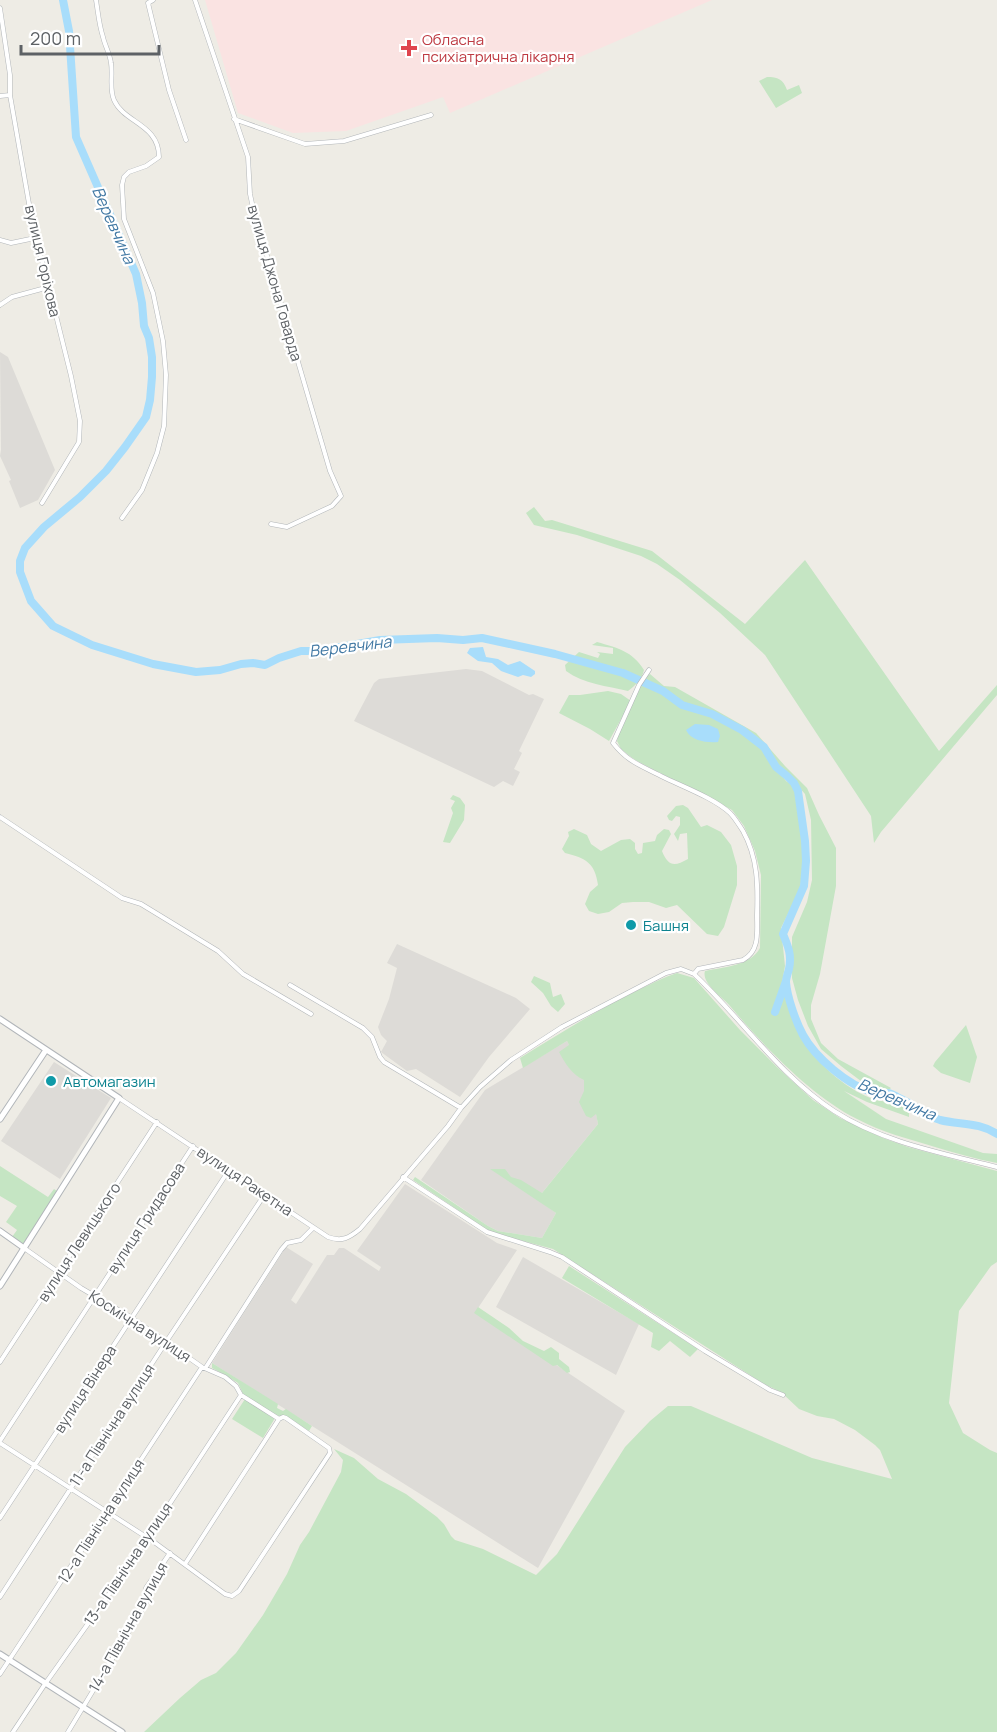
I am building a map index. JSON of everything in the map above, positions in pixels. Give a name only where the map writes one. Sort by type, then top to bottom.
[{"type":"street","points":[[96,0],[100,27],[111,61],[114,100],[125,113],[146,129],[159,147],[159,157],[146,166],[129,172],[124,177],[122,185],[124,219],[153,293],[163,341],[166,375],[164,426],[157,453],[142,490],[122,518]]},
{"type":"street","points":[[153,0],[148,3],[169,90],[186,140]]},
{"type":"street","name":"вулиця Джона Говарда","points":[[195,0],[248,157],[253,208],[330,471],[341,496],[332,506],[287,527],[271,524]]},
{"type":"street","name":"вулиця Горіхова","points":[[0,8],[10,75],[10,95],[35,238],[71,376],[80,421],[79,442],[42,503]]},
{"type":"street","points":[[0,96],[10,95]]},
{"type":"street","points":[[234,119],[305,144],[345,141],[431,115]]},
{"type":"street","points":[[0,240],[11,243],[35,238]]},
{"type":"street","points":[[0,304],[12,297],[49,287]]},
{"type":"street","points":[[649,670],[639,685],[613,743],[628,760],[707,799],[731,814],[748,840],[756,866],[757,934],[754,950],[743,960],[698,969],[694,974],[756,1042],[808,1091],[834,1111],[868,1129],[913,1145],[997,1167]]},
{"type":"street","points":[[0,818],[122,898],[141,904],[218,951],[226,961],[243,974],[312,1014]]},
{"type":"street","name":"вулиця Ракетна","points":[[1,1022],[334,1240],[349,1238],[360,1229],[448,1126],[461,1107],[511,1060],[562,1027],[666,972],[681,969],[694,974]]},
{"type":"street","points":[[290,985],[363,1028],[372,1037],[384,1062],[461,1107]]},
{"type":"street","points":[[0,1119],[46,1050]]},
{"type":"street","points":[[0,1286],[119,1098]]},
{"type":"street","name":"вулиця Левицького","points":[[0,1362],[157,1122]]},
{"type":"street","name":"вулиця Гридасова","points":[[0,1442],[193,1146]]},
{"type":"street","name":"вулиця Вінера","points":[[0,1518],[229,1170]]},
{"type":"street","points":[[403,1177],[487,1232],[562,1257],[705,1351],[770,1390],[783,1395]]},
{"type":"street","name":"11-а Північна вулиця","points":[[0,1597],[265,1194]]},
{"type":"street","name":"12-а Північна вулиця","points":[[0,1674],[280,1250],[287,1243],[301,1240],[313,1228]]},
{"type":"street","name":"Космічна вулиця","points":[[0,1231],[59,1273],[132,1318],[204,1367],[232,1382],[241,1395],[280,1418],[286,1418],[330,1449],[330,1454],[237,1594],[232,1596],[225,1594],[185,1564]]},
{"type":"street","name":"13-а Північна вулиця","points":[[13,1732],[147,1539],[241,1395]]},
{"type":"street","name":"14-а Північна вулиця","points":[[185,1564],[280,1418]]},
{"type":"street","points":[[0,1442],[185,1564]]},
{"type":"street","name":"14-а Північна вулиця","points":[[68,1732],[146,1603],[146,1588],[170,1553]]},
{"type":"street","points":[[0,1654],[122,1732]]},
{"type":"shaded area","name":"Обласна психіатрична лікарня","points":[[205,0],[712,0],[450,113],[443,97],[346,131],[293,133],[238,113]]},
{"type":"shaded area","points":[[0,352],[8,357],[55,470],[38,500],[20,508],[0,456]]},
{"type":"shaded area","points":[[466,669],[482,671],[529,695],[533,694],[544,699],[519,751],[522,753],[514,769],[520,772],[513,786],[503,781],[494,787],[354,721],[374,683],[379,679]]},
{"type":"shaded area","points":[[397,944],[516,998],[530,1009],[489,1057],[460,1097],[416,1069],[407,1071],[381,1052],[387,1041],[381,1035],[378,1027],[389,999],[397,968],[387,963]]},
{"type":"shaded area","points":[[567,1041],[591,1085],[598,1124],[537,1199],[556,1213],[542,1238],[498,1231],[421,1180],[485,1090]]},
{"type":"shaded area","points":[[54,1062],[111,1098],[60,1179],[1,1141]]},
{"type":"shaded area","points":[[405,1184],[497,1243],[517,1250],[476,1311],[625,1411],[538,1568],[212,1363],[286,1247],[313,1264],[291,1300],[296,1304],[327,1255],[334,1255],[339,1248],[344,1248],[379,1271],[381,1267],[357,1251]]},
{"type":"shaded area","points":[[523,1257],[639,1324],[616,1375],[496,1307]]},
{"type":"green space","points":[[767,77],[780,79],[787,90],[799,85],[802,93],[776,108],[759,81]]},
{"type":"green space","points":[[534,507],[545,521],[552,520],[652,551],[745,624],[805,560],[939,751],[997,685],[997,695],[874,843],[871,816],[765,655],[720,613],[657,564],[641,556],[577,535],[534,525],[526,513]]},
{"type":"green space","points":[[597,642],[618,648],[629,654],[644,670],[638,682],[628,691],[588,682],[566,671],[565,665],[579,652],[598,658],[600,654],[597,652],[613,654],[613,648],[592,645]]},
{"type":"green space","points":[[650,674],[664,686],[675,687],[756,733],[807,788],[836,848],[836,886],[820,974],[811,1005],[811,1019],[821,1043],[838,1059],[891,1088],[882,1097],[821,1049],[808,1026],[798,1000],[792,978],[792,937],[807,902],[812,880],[811,820],[805,794],[773,758],[772,762],[786,781],[792,785],[799,801],[804,867],[799,892],[781,928],[785,966],[782,983],[801,1035],[814,1055],[841,1081],[862,1094],[909,1110],[909,1117],[844,1091],[886,1119],[983,1153],[997,1154],[997,1163],[895,1135],[866,1124],[839,1109],[789,1068],[709,985],[705,971],[743,962],[750,959],[760,948],[761,875],[755,851],[744,826],[732,810],[635,760],[621,749],[617,741],[620,729],[645,677]]},
{"type":"green space","points":[[608,691],[621,694],[631,701],[609,741],[559,713],[569,695]]},
{"type":"green space","points":[[453,795],[460,798],[465,805],[464,820],[450,843],[443,842],[453,813],[451,808],[455,801],[450,799]]},
{"type":"green space","points":[[683,805],[688,808],[701,827],[707,825],[721,832],[731,845],[737,866],[737,885],[724,927],[718,936],[707,934],[677,905],[666,908],[649,902],[633,902],[622,903],[609,912],[598,914],[589,911],[585,904],[590,892],[598,885],[597,878],[595,871],[588,863],[579,857],[565,853],[562,849],[569,836],[568,832],[574,829],[587,835],[591,844],[601,851],[621,840],[630,839],[635,843],[638,854],[642,853],[643,843],[655,841],[657,835],[664,829],[669,830],[671,834],[662,851],[669,862],[675,864],[688,859],[687,833],[680,834],[678,841],[674,834],[680,825],[680,817],[676,816],[672,821],[667,816],[676,806]]},
{"type":"green space","points":[[677,973],[694,978],[740,1030],[777,1067],[813,1100],[840,1118],[908,1147],[997,1171],[997,1262],[991,1266],[959,1311],[949,1403],[963,1433],[997,1453],[997,1732],[144,1732],[201,1680],[216,1673],[236,1653],[263,1615],[341,1472],[343,1460],[334,1449],[354,1458],[378,1479],[406,1494],[437,1517],[455,1540],[483,1549],[536,1575],[557,1554],[625,1447],[668,1406],[691,1406],[812,1458],[892,1479],[880,1450],[855,1430],[834,1419],[799,1409],[781,1392],[764,1384],[553,1249],[486,1229],[413,1180],[415,1177],[498,1231],[542,1238],[556,1213],[490,1169],[505,1169],[511,1177],[521,1180],[542,1193],[598,1124],[596,1114],[591,1118],[586,1116],[579,1102],[584,1091],[584,1080],[572,1072],[559,1052],[569,1045],[567,1041],[523,1068],[520,1058],[608,1006]]},
{"type":"green space","points":[[534,976],[550,983],[553,997],[561,994],[565,1004],[558,1012],[531,982]]},
{"type":"green space","points":[[966,1025],[977,1057],[970,1083],[941,1073],[933,1066]]},
{"type":"green space","points":[[0,1166],[48,1197],[54,1189],[57,1191],[23,1244],[12,1237],[17,1230],[6,1222],[17,1206],[0,1196]]},
{"type":"green space","points":[[569,1266],[698,1349],[690,1357],[670,1341],[659,1351],[651,1347],[653,1333],[562,1278]]},
{"type":"green space","points":[[478,1307],[509,1328],[523,1341],[544,1351],[551,1347],[559,1353],[559,1359],[569,1367],[570,1372],[567,1373],[557,1365],[553,1366],[474,1313]]},
{"type":"green space","points":[[212,1363],[278,1404],[277,1408],[283,1411],[286,1409],[312,1426],[309,1431],[286,1416],[278,1416],[244,1396],[238,1383],[212,1368]]},
{"type":"green space","points":[[245,1399],[275,1418],[263,1438],[232,1419]]},
{"type":"water","points":[[483,647],[486,657],[498,659],[508,665],[520,661],[535,671],[535,674],[531,677],[523,675],[518,677],[501,671],[492,663],[478,661],[467,653],[470,648]]},
{"type":"water","points":[[695,724],[709,725],[718,729],[720,736],[718,742],[704,742],[688,734],[686,730]]},
{"type":"waterway","name":"Веревчина","points":[[63,0],[69,31],[76,137],[136,274],[144,326],[149,338],[152,357],[152,377],[146,417],[125,447],[106,471],[80,497],[44,527],[25,548],[20,561],[20,572],[31,601],[53,626],[92,645],[153,664],[196,672],[220,670],[241,664],[265,665],[301,651],[318,651],[380,640],[482,638],[555,654],[623,673],[663,691],[682,705],[712,714],[742,730],[764,747],[776,767],[794,783],[798,791],[805,841],[804,886],[783,934],[790,955],[787,988],[792,1009],[808,1044],[833,1070],[863,1089],[893,1095],[940,1120],[976,1126],[997,1134]]},
{"type":"waterway","points":[[775,1012],[786,981]]},
{"type":"place","name":"Обласна психіатрична лікарня","points":[[409,48]]},
{"type":"place","name":"Башня","points":[[631,925]]},
{"type":"place","name":"Автомагазин","points":[[51,1081]]}]
